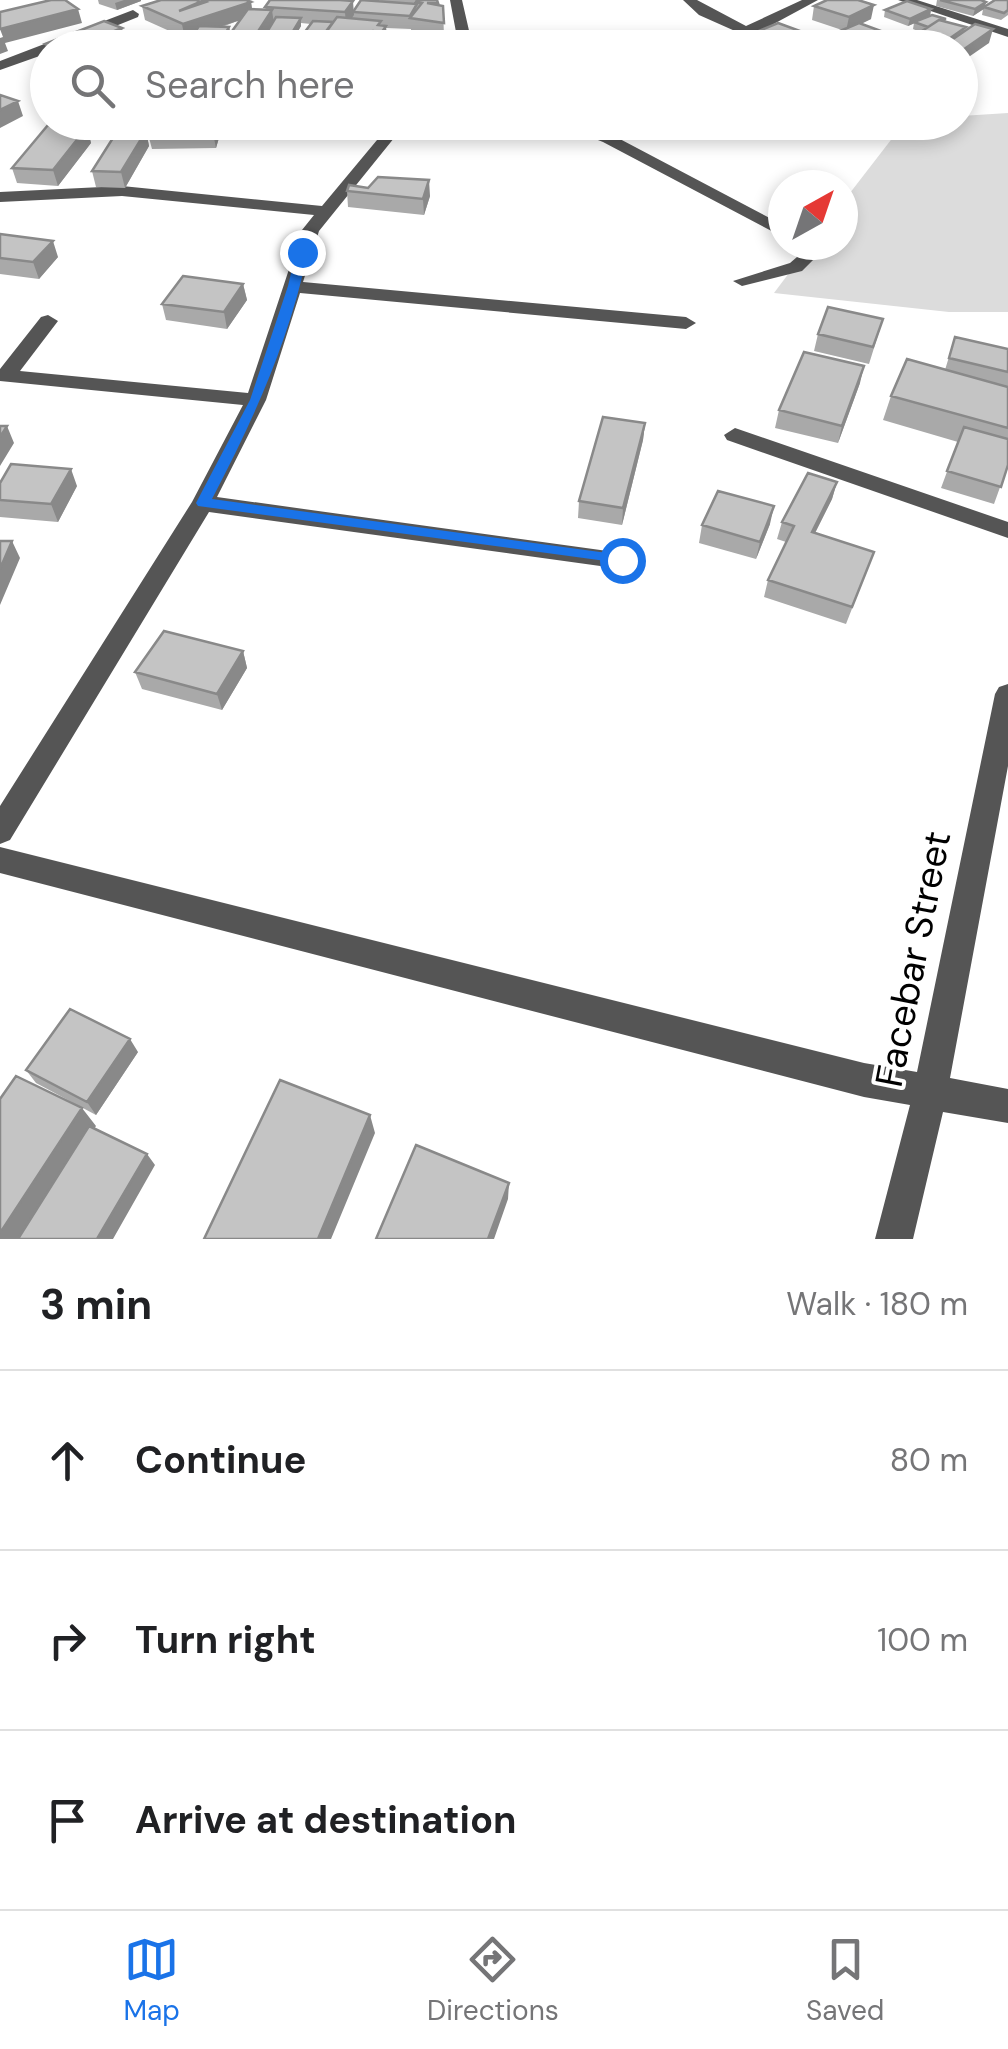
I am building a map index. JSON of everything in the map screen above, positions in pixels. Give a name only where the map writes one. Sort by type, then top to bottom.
[{"type":"street","points":[[456,0],[462,30]]},
{"type":"street","points":[[689,0],[704,12],[744,30]]},
{"type":"street","points":[[748,30],[812,0]]},
{"type":"street","points":[[904,0],[1008,32]]},
{"type":"street","points":[[94,30],[134,14]]},
{"type":"street","points":[[0,66],[30,55]]},
{"type":"street","points":[[0,830],[203,503],[256,400],[302,252],[326,212],[385,140]]},
{"type":"street","points":[[610,140],[768,224]]},
{"type":"street","points":[[0,197],[35,191],[144,194],[326,212]]},
{"type":"street","points":[[742,281],[796,267],[804,260]]},
{"type":"street","points":[[294,286],[686,323]]},
{"type":"street","points":[[4,375],[48,321]]},
{"type":"street","points":[[4,375],[256,400]]},
{"type":"street","points":[[735,435],[1008,530]]},
{"type":"street","points":[[203,503],[622,560]]},
{"type":"street","name":"Facebar Street","points":[[894,1239],[930,1094],[1008,694]]},
{"type":"street","points":[[0,860],[930,1094],[1008,1106]]},
{"type":"shaded area","points":[[1008,113],[1008,312],[949,312],[774,293],[799,260],[858,260],[858,183],[891,140],[978,140],[978,115]]},
{"type":"building","points":[[65,0],[78,9],[0,29],[0,12]]},
{"type":"building","points":[[161,0],[200,2],[179,11],[206,2],[201,0],[251,2],[183,24],[142,6]]},
{"type":"building","points":[[270,0],[353,1],[345,12],[265,7]]},
{"type":"building","points":[[361,0],[417,4],[410,16],[353,12]]},
{"type":"building","points":[[417,0],[437,0],[438,3],[427,3],[443,6],[444,23],[410,18],[422,3]]},
{"type":"building","points":[[827,0],[858,0],[874,5],[849,17],[814,6]]},
{"type":"building","points":[[940,0],[981,0],[986,2],[975,9]]},
{"type":"building","points":[[995,0],[1008,0],[1008,10],[1004,13],[984,7]]},
{"type":"building","points":[[907,1],[931,9],[910,19],[885,10]]},
{"type":"building","points":[[248,9],[272,10],[259,30],[233,30]]},
{"type":"building","points":[[932,15],[946,19],[928,27],[914,22]]},
{"type":"building","points":[[276,17],[301,18],[294,30],[268,30]]},
{"type":"building","points":[[337,17],[381,21],[378,25],[386,26],[383,30],[328,30]]},
{"type":"building","points":[[939,20],[966,27],[962,30],[924,30]]},
{"type":"building","points":[[104,21],[122,28],[117,30],[81,30]]},
{"type":"building","points":[[313,21],[333,22],[327,30],[306,30]]},
{"type":"building","points":[[778,23],[797,30],[761,30]]},
{"type":"building","points":[[859,23],[878,30],[842,30]]},
{"type":"building","points":[[975,24],[993,29],[978,39],[978,30],[966,30]]},
{"type":"building","points":[[199,26],[229,27],[227,30],[196,30]]},
{"type":"building","points":[[0,95],[18,101],[0,110]]},
{"type":"building","points":[[35,140],[77,140],[53,170],[12,168]]},
{"type":"building","points":[[112,140],[141,140],[121,172],[92,171]]},
{"type":"building","points":[[378,177],[429,180],[423,199],[347,191],[349,185],[368,188]]},
{"type":"building","points":[[0,234],[53,241],[33,262],[0,258]]},
{"type":"building","points":[[183,276],[243,284],[224,312],[162,304]]},
{"type":"building","points":[[828,307],[883,319],[873,347],[818,334]]},
{"type":"building","points":[[955,337],[1008,349],[1008,372],[949,358]]},
{"type":"building","points":[[804,352],[864,366],[842,426],[779,410]]},
{"type":"building","points":[[907,359],[1008,387],[1008,428],[891,396]]},
{"type":"building","points":[[603,417],[645,423],[623,508],[579,501]]},
{"type":"building","points":[[964,427],[1008,439],[1008,465],[1001,487],[947,471]]},
{"type":"building","points":[[11,464],[71,469],[51,504],[0,500],[0,483]]},
{"type":"building","points":[[808,473],[837,482],[812,532],[874,552],[852,607],[768,580],[794,526],[782,522]]},
{"type":"building","points":[[718,491],[774,506],[760,542],[702,525]]},
{"type":"building","points":[[0,541],[12,541],[0,569]]},
{"type":"building","points":[[164,631],[243,651],[217,694],[135,672]]},
{"type":"building","points":[[70,1009],[130,1039],[87,1102],[26,1070]]},
{"type":"building","points":[[16,1076],[82,1108],[0,1233],[0,1099]]},
{"type":"building","points":[[280,1080],[370,1115],[318,1239],[204,1239]]},
{"type":"building","points":[[89,1126],[147,1154],[97,1239],[18,1239]]},
{"type":"building","points":[[416,1145],[509,1183],[488,1239],[376,1239]]},
{"type":"route","points":[[302,252],[256,400],[203,503],[622,560]]}]
